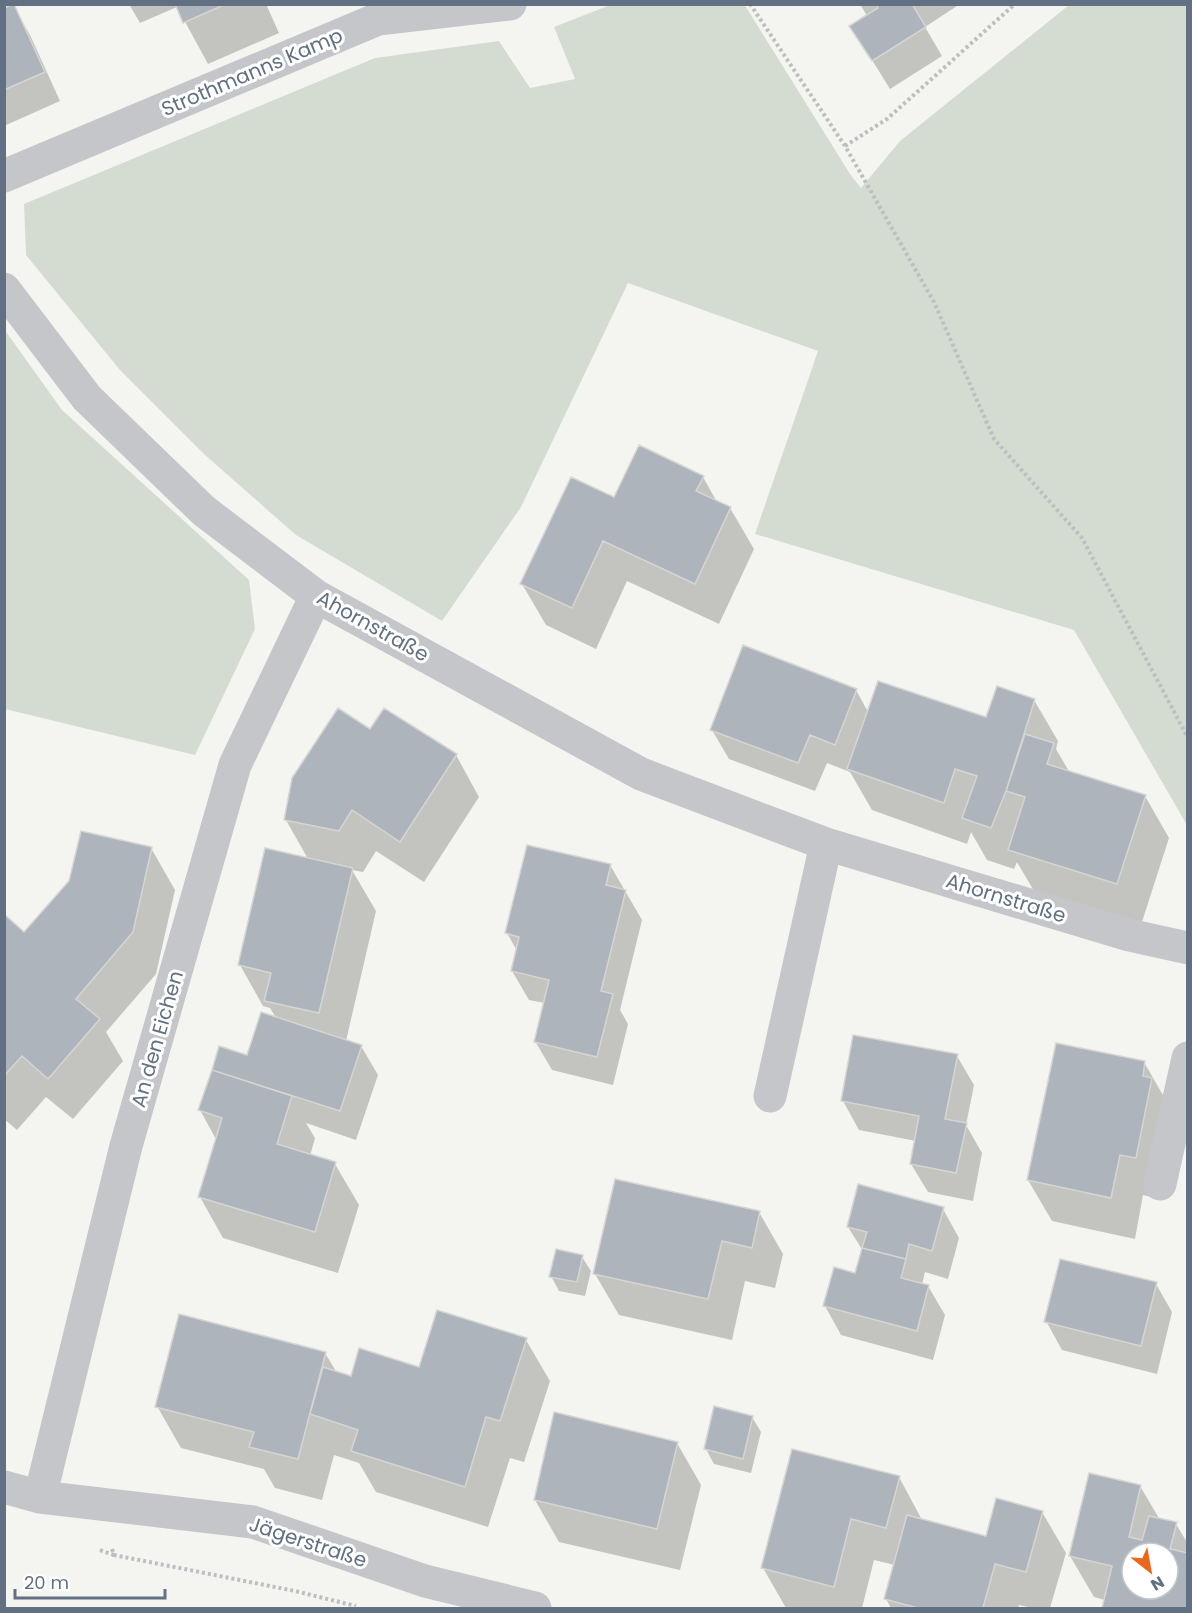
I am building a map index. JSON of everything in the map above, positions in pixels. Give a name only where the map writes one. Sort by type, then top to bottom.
[{"type":"street","name":"Strothmanns Kamp","points":[[4,176],[378,20],[510,4]]},
{"type":"street","name":"Ahornstraße","points":[[4,289],[87,398],[204,511],[316,596],[641,774],[826,844],[1130,935],[1188,948]]},
{"type":"street","name":"An den Eichen","points":[[40,1497],[126,1146],[235,765],[316,596]]},
{"type":"street","points":[[770,1096],[826,844]]},
{"type":"street","points":[[1160,1184],[1188,1058]]},
{"type":"street","name":"Jägerstraße","points":[[4,1487],[40,1497],[253,1522],[425,1581],[535,1608]]},
{"type":"path","points":[[750,4],[845,146],[934,302],[994,439],[1082,538],[1188,738]]},
{"type":"path","points":[[845,146],[887,119],[1015,4]]},
{"type":"path","points":[[95,1503],[114,1555],[295,1591],[366,1608]]},
{"type":"shaded area","points":[[742,4],[861,188],[900,141],[1069,5],[1187,5],[1187,825],[1074,630],[755,534],[818,351],[628,283],[521,507],[442,621],[296,535],[205,455],[120,370],[26,255],[24,204],[375,58],[499,41],[530,88],[575,79],[554,27],[610,5]]},
{"type":"shaded area","points":[[4,329],[62,410],[249,580],[255,629],[195,755],[5,709]]},
{"type":"building","points":[[14,4],[45,72],[4,90],[4,8]]},
{"type":"building","points":[[175,4],[226,4],[183,23]]},
{"type":"building","points":[[876,4],[912,4],[926,27],[872,61],[849,26],[878,8]]},
{"type":"building","points":[[639,445],[704,476],[696,491],[731,507],[695,584],[603,541],[572,608],[520,584],[571,477],[614,497]]},
{"type":"building","points":[[743,645],[857,689],[835,745],[810,735],[798,763],[710,730]]},
{"type":"building","points":[[878,681],[986,717],[997,686],[1035,699],[1006,791],[991,828],[962,818],[977,776],[955,769],[944,803],[847,769]]},
{"type":"building","points":[[338,708],[370,729],[384,708],[457,754],[400,842],[352,810],[339,831],[284,820],[292,778]]},
{"type":"building","points":[[1025,734],[1054,743],[1047,764],[1146,795],[1117,884],[1008,850],[1025,797],[1006,791]]},
{"type":"building","points":[[81,831],[152,847],[133,932],[76,999],[100,1019],[48,1079],[22,1056],[4,1076],[4,914],[24,932],[69,881]]},
{"type":"building","points":[[527,845],[611,864],[606,885],[626,890],[601,991],[613,994],[597,1057],[534,1042],[549,980],[511,971],[519,937],[505,933]]},
{"type":"building","points":[[265,848],[353,868],[319,1013],[264,1001],[271,973],[238,965]]},
{"type":"building","points":[[261,1012],[362,1045],[340,1111],[212,1070],[219,1046],[247,1055]]},
{"type":"building","points":[[853,1035],[958,1054],[945,1119],[967,1123],[956,1173],[910,1164],[919,1116],[841,1101]]},
{"type":"building","points":[[1056,1043],[1145,1061],[1143,1076],[1152,1078],[1136,1158],[1120,1155],[1111,1198],[1027,1180]]},
{"type":"building","points":[[212,1070],[292,1096],[277,1144],[336,1162],[315,1232],[198,1197],[222,1118],[198,1110]]},
{"type":"building","points":[[615,1179],[760,1211],[752,1248],[722,1241],[708,1299],[593,1274]]},
{"type":"building","points":[[858,1184],[944,1207],[932,1251],[909,1244],[906,1259],[862,1248],[867,1232],[847,1227]]},
{"type":"building","points":[[862,1248],[906,1259],[901,1278],[929,1285],[917,1331],[823,1306],[834,1267],[855,1273]]},
{"type":"building","points":[[556,1249],[583,1255],[577,1282],[549,1277]]},
{"type":"building","points":[[1060,1259],[1157,1282],[1141,1346],[1044,1322]]},
{"type":"building","points":[[437,1310],[527,1338],[500,1421],[486,1417],[465,1487],[351,1451],[358,1430],[310,1414],[323,1367],[351,1376],[359,1348],[419,1367]]},
{"type":"building","points":[[179,1314],[326,1352],[298,1459],[249,1447],[254,1432],[155,1407]]},
{"type":"building","points":[[714,1406],[753,1416],[743,1459],[704,1449]]},
{"type":"building","points":[[554,1412],[678,1442],[657,1529],[534,1500]]},
{"type":"building","points":[[792,1449],[900,1476],[886,1528],[851,1519],[834,1587],[761,1568]]},
{"type":"building","points":[[1089,1473],[1141,1485],[1129,1537],[1142,1540],[1149,1516],[1177,1522],[1172,1541],[1120,1541],[1120,1601],[1180,1601],[1180,1551],[1188,1553],[1188,1608],[1102,1608],[1112,1566],[1069,1556]]},
{"type":"building","points":[[996,1498],[1043,1511],[1026,1572],[995,1564],[983,1608],[918,1608],[884,1599],[907,1515],[986,1536]]}]
